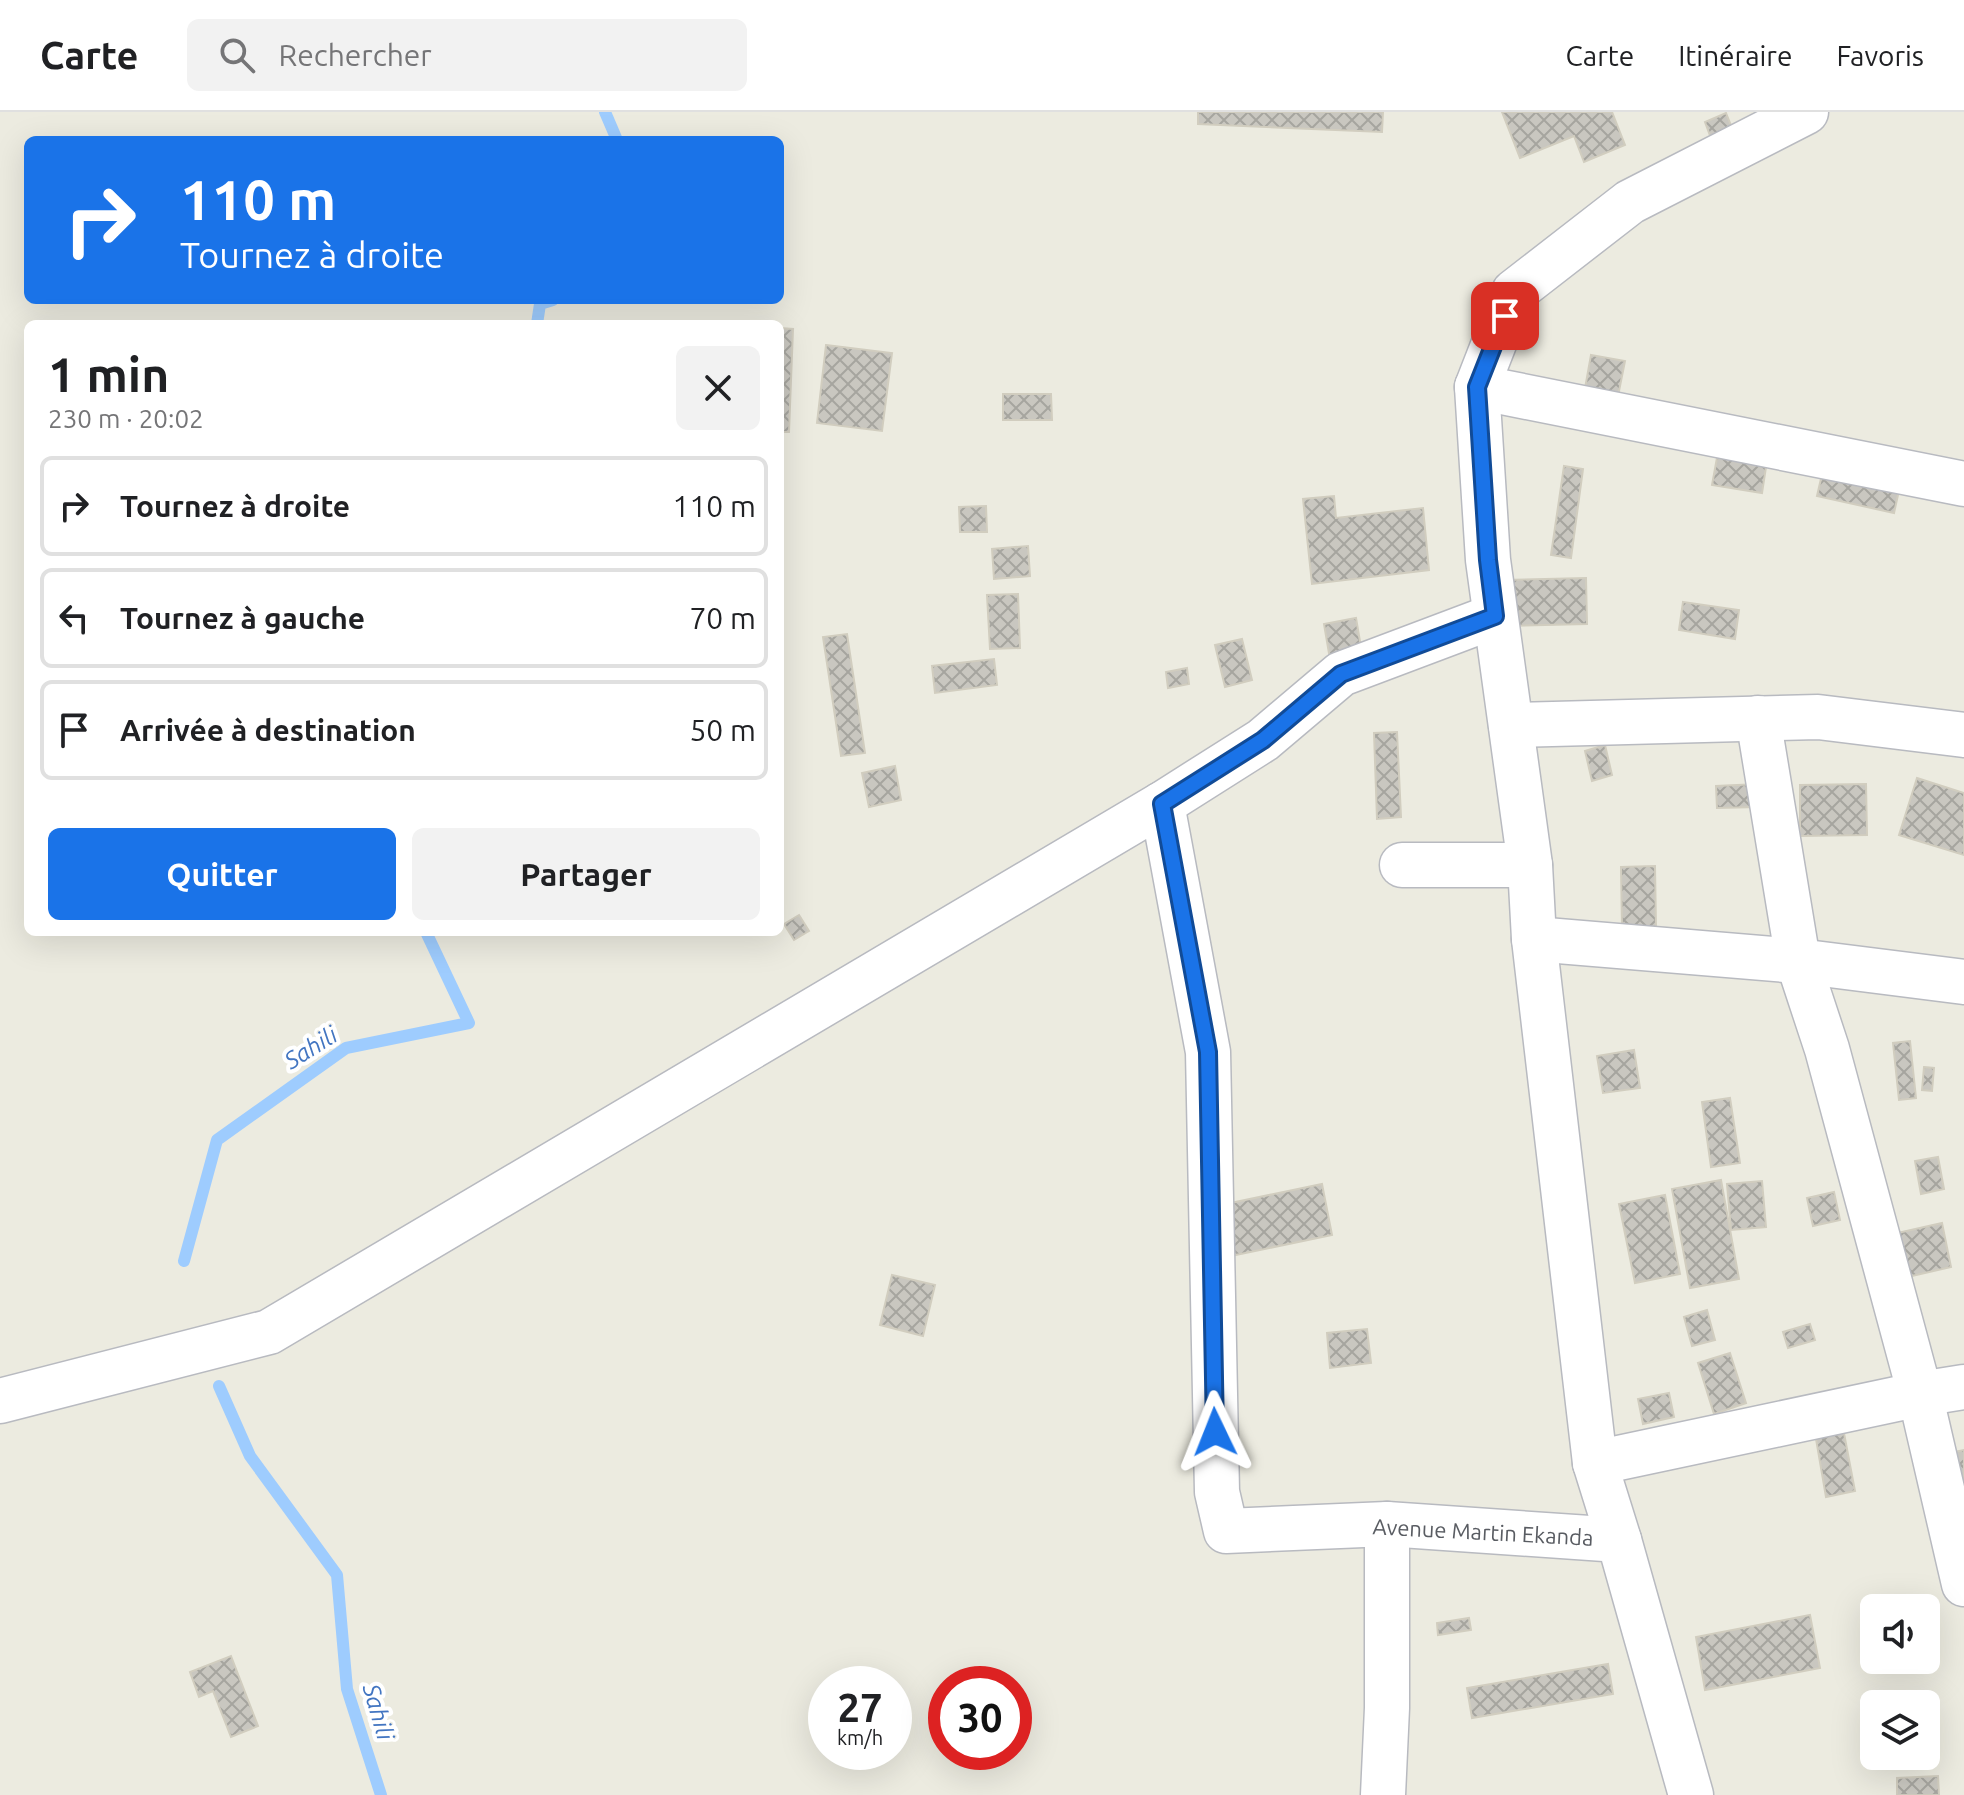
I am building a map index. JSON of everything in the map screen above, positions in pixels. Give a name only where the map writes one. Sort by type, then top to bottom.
[{"type":"street","points":[[1619,1540],[1595,1463],[1534,939],[1530,865],[1488,560],[1477,387],[1514,292],[1630,202],[1806,112]]},
{"type":"street","points":[[1477,387],[1964,484]]},
{"type":"street","points":[[0,1401],[269,1332],[1162,804],[1263,740],[1341,674],[1495,616]]},
{"type":"street","points":[[1511,725],[1818,717],[1964,735]]},
{"type":"street","points":[[1758,718],[1798,961],[1827,1049],[1920,1394],[1964,1584]]},
{"type":"street","name":"Avenue Martin Ekanda","points":[[1162,804],[1208,1052],[1217,1492],[1226,1531],[1387,1524],[1619,1540],[1691,1795]]},
{"type":"street","points":[[1402,865],[1530,865]]},
{"type":"street","points":[[1534,939],[1798,961],[1964,982]]},
{"type":"street","points":[[1595,1463],[1964,1387]]},
{"type":"street","points":[[1383,1795],[1387,1708],[1387,1524]]},
{"type":"building","points":[[1198,112],[1383,112],[1382,132],[1198,124]]},
{"type":"building","points":[[1502,112],[1612,112],[1625,145],[1584,162],[1574,136],[1520,158]]},
{"type":"building","points":[[1726,113],[1734,133],[1712,141],[1705,122]]},
{"type":"building","points":[[784,328],[793,329],[789,432],[784,432]]},
{"type":"building","points":[[826,345],[892,353],[882,431],[817,423]]},
{"type":"building","points":[[1591,355],[1625,361],[1617,401],[1584,394]]},
{"type":"building","points":[[1003,394],[1051,394],[1052,420],[1003,420]]},
{"type":"building","points":[[1719,447],[1768,454],[1762,493],[1712,485]]},
{"type":"building","points":[[1564,466],[1583,469],[1571,558],[1551,555]]},
{"type":"building","points":[[1823,470],[1900,486],[1894,513],[1817,496]]},
{"type":"building","points":[[1334,496],[1336,518],[1423,508],[1429,570],[1312,584],[1303,499]]},
{"type":"building","points":[[986,506],[987,532],[960,532],[959,507]]},
{"type":"building","points":[[1028,546],[1030,576],[994,579],[992,549]]},
{"type":"building","points":[[1586,578],[1587,624],[1505,626],[1504,580]]},
{"type":"building","points":[[1018,594],[1020,648],[990,649],[987,595]]},
{"type":"building","points":[[1683,602],[1739,610],[1735,639],[1679,630]]},
{"type":"building","points":[[1356,618],[1363,659],[1331,665],[1324,624]]},
{"type":"building","points":[[847,634],[865,753],[841,756],[823,637]]},
{"type":"building","points":[[1242,639],[1252,680],[1225,687],[1215,645]]},
{"type":"building","points":[[994,659],[997,685],[935,693],[932,666]]},
{"type":"building","points":[[1187,668],[1189,684],[1168,688],[1166,672]]},
{"type":"building","points":[[1397,732],[1401,817],[1377,819],[1374,733]]},
{"type":"building","points":[[1605,745],[1612,775],[1592,781],[1585,751]]},
{"type":"building","points":[[895,766],[901,800],[869,807],[862,773]]},
{"type":"building","points":[[1917,778],[1964,793],[1964,855],[1899,835]]},
{"type":"building","points":[[1758,784],[1758,807],[1717,808],[1716,786]]},
{"type":"building","points":[[1866,784],[1867,835],[1800,836],[1800,785]]},
{"type":"building","points":[[1655,866],[1656,928],[1622,929],[1621,867]]},
{"type":"building","points":[[799,915],[809,931],[794,940],[784,924]]},
{"type":"building","points":[[1910,1041],[1916,1098],[1899,1100],[1893,1043]]},
{"type":"building","points":[[1634,1050],[1640,1088],[1603,1093],[1597,1056]]},
{"type":"building","points":[[1924,1067],[1934,1068],[1932,1091],[1922,1090]]},
{"type":"building","points":[[1730,1098],[1740,1163],[1711,1167],[1702,1102]]},
{"type":"building","points":[[1938,1157],[1944,1189],[1921,1194],[1915,1161]]},
{"type":"building","points":[[1721,1180],[1739,1279],[1690,1288],[1672,1189]]},
{"type":"building","points":[[1762,1181],[1766,1227],[1731,1230],[1727,1184]]},
{"type":"building","points":[[1322,1184],[1332,1235],[1226,1257],[1216,1206]]},
{"type":"building","points":[[1834,1192],[1840,1220],[1813,1226],[1807,1198]]},
{"type":"building","points":[[1665,1195],[1680,1274],[1635,1283],[1619,1204]]},
{"type":"building","points":[[1942,1223],[1951,1267],[1903,1278],[1893,1234]]},
{"type":"building","points":[[892,1275],[935,1285],[923,1336],[880,1325]]},
{"type":"building","points":[[1707,1310],[1715,1340],[1692,1346],[1684,1317]]},
{"type":"building","points":[[1810,1324],[1815,1340],[1788,1348],[1783,1332]]},
{"type":"building","points":[[1367,1329],[1371,1363],[1330,1368],[1327,1333]]},
{"type":"building","points":[[1730,1353],[1746,1403],[1714,1414],[1698,1363]]},
{"type":"building","points":[[1669,1393],[1674,1417],[1643,1424],[1638,1399]]},
{"type":"building","points":[[1843,1428],[1855,1491],[1826,1497],[1815,1433]]},
{"type":"building","points":[[1964,1450],[1964,1492],[1954,1452]]},
{"type":"building","points":[[1810,1615],[1820,1668],[1705,1690],[1696,1637]]},
{"type":"building","points":[[1469,1618],[1471,1630],[1438,1635],[1437,1623]]},
{"type":"building","points":[[231,1656],[258,1726],[231,1737],[213,1691],[199,1697],[190,1672]]},
{"type":"building","points":[[1608,1664],[1613,1694],[1472,1718],[1467,1688]]},
{"type":"building","points":[[1938,1776],[1939,1795],[1897,1795],[1897,1778]]},
{"type":"waterway","name":"Sahili","points":[[605,112],[615,136]]},
{"type":"waterway","name":"Sahili","points":[[538,320],[540,304]]},
{"type":"waterway","name":"Sahili","points":[[184,1261],[217,1140],[346,1048],[469,1023],[428,936]]},
{"type":"waterway","name":"Sahili","points":[[219,1386],[250,1456],[337,1575],[347,1689],[381,1795]]},
{"type":"route","points":[[1215,1432],[1208,1052],[1162,804],[1263,740],[1341,674],[1495,616],[1488,560],[1477,387],[1505,316]]}]
